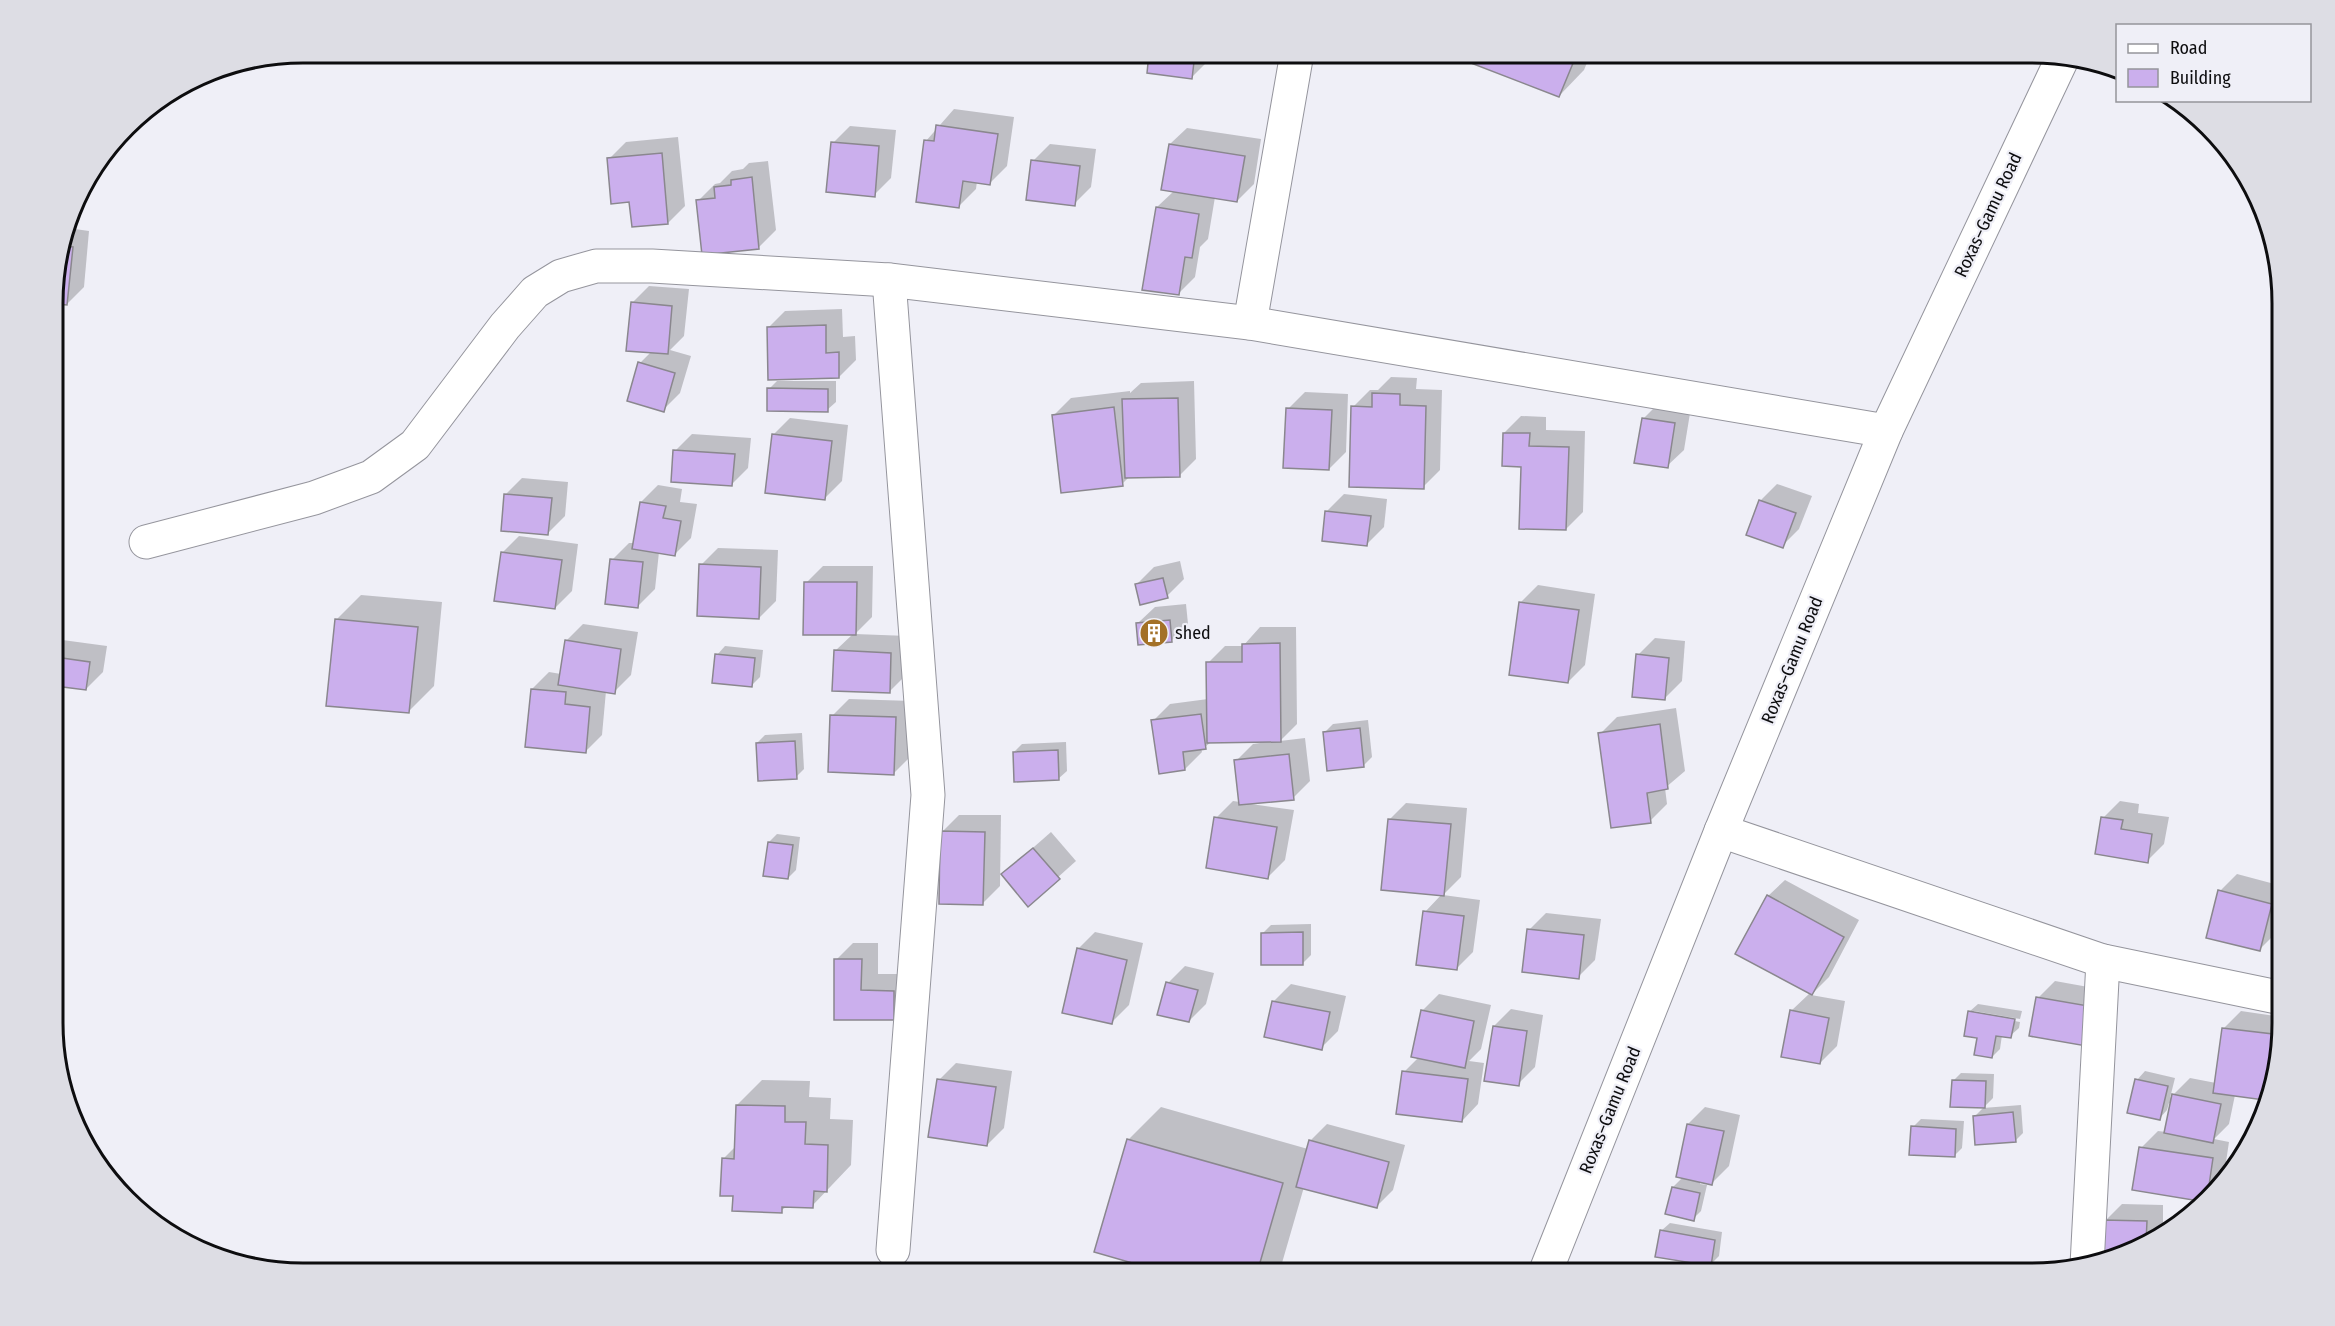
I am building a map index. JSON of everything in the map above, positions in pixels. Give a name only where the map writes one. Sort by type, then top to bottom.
[{"type":"street","points":[[1250,323],[1296,63]]},
{"type":"street","name":"Roxas–Gamu Road","points":[[1549,1263],[1721,831],[1886,431],[2059,65]]},
{"type":"street","points":[[146,542],[314,498],[370,477],[415,445],[535,292],[561,276],[596,266],[652,266],[889,280],[1250,323],[1886,431]]},
{"type":"street","points":[[889,280],[928,795],[893,1250]]},
{"type":"street","points":[[1721,831],[2103,961],[2272,996]]},
{"type":"street","points":[[2087,1256],[2103,961]]},
{"type":"building","points":[[1148,63],[1194,63],[1192,79],[1147,73]]},
{"type":"building","points":[[1471,63],[1573,63],[1559,97]]},
{"type":"building","points":[[936,125],[998,134],[990,185],[963,181],[959,208],[916,202],[924,140],[934,141]]},
{"type":"building","points":[[831,142],[879,146],[875,197],[826,192]]},
{"type":"building","points":[[1169,144],[1245,156],[1237,202],[1161,190]]},
{"type":"building","points":[[662,153],[668,224],[632,227],[629,202],[611,204],[607,158]]},
{"type":"building","points":[[1031,160],[1080,166],[1075,206],[1026,200]]},
{"type":"building","points":[[752,177],[759,249],[702,255],[696,200],[715,198],[714,187],[731,185],[731,180]]},
{"type":"building","points":[[1156,207],[1199,214],[1192,258],[1185,257],[1179,295],[1142,290]]},
{"type":"building","points":[[70,247],[73,247],[67,305],[63,303]]},
{"type":"building","points":[[631,302],[672,306],[668,354],[626,351]]},
{"type":"building","points":[[826,325],[826,353],[839,352],[839,378],[768,380],[767,327]]},
{"type":"building","points":[[638,362],[675,373],[664,412],[627,401]]},
{"type":"building","points":[[767,388],[828,389],[828,412],[767,411]]},
{"type":"building","points":[[1372,393],[1400,394],[1400,405],[1426,406],[1424,489],[1349,487],[1351,406],[1372,407]]},
{"type":"building","points":[[1178,398],[1180,477],[1125,478],[1122,399]]},
{"type":"building","points":[[1114,407],[1123,486],[1061,493],[1052,415]]},
{"type":"building","points":[[1286,408],[1332,410],[1329,470],[1283,468]]},
{"type":"building","points":[[1642,418],[1675,423],[1668,468],[1634,463]]},
{"type":"building","points":[[1503,433],[1530,433],[1529,446],[1569,447],[1566,530],[1519,529],[1521,467],[1502,466]]},
{"type":"building","points":[[772,434],[832,441],[825,500],[765,493]]},
{"type":"building","points":[[673,450],[735,454],[732,486],[671,482]]},
{"type":"building","points":[[504,494],[552,498],[548,535],[501,531]]},
{"type":"building","points":[[1759,500],[1796,513],[1783,548],[1746,535]]},
{"type":"building","points":[[640,502],[666,506],[663,518],[681,521],[675,556],[632,549]]},
{"type":"building","points":[[1325,511],[1371,516],[1367,546],[1322,541]]},
{"type":"building","points":[[501,552],[562,560],[555,609],[494,601]]},
{"type":"building","points":[[610,559],[643,562],[638,608],[605,604]]},
{"type":"building","points":[[699,564],[761,567],[759,619],[697,616]]},
{"type":"building","name":"shed","points":[[1163,578],[1168,598],[1140,605],[1135,584]]},
{"type":"building","points":[[804,582],[857,582],[856,635],[803,635]]},
{"type":"building","points":[[1519,602],[1579,610],[1568,683],[1509,675]]},
{"type":"building","points":[[335,619],[418,627],[409,713],[326,706]]},
{"type":"building","name":"shed","points":[[1170,620],[1172,642],[1138,645],[1136,623]]},
{"type":"building","points":[[565,640],[621,649],[615,694],[558,685]]},
{"type":"building","points":[[1280,643],[1281,742],[1207,743],[1206,662],[1242,662],[1242,644]]},
{"type":"building","points":[[834,650],[891,653],[890,693],[832,691]]},
{"type":"building","points":[[715,654],[755,658],[752,687],[712,683]]},
{"type":"building","points":[[1636,654],[1669,658],[1665,700],[1632,697]]},
{"type":"building","points":[[63,658],[90,662],[86,690],[63,687]]},
{"type":"building","points":[[531,689],[566,692],[565,704],[590,707],[586,753],[525,747]]},
{"type":"building","points":[[1201,714],[1206,749],[1183,752],[1185,770],[1159,774],[1151,720]]},
{"type":"building","points":[[830,715],[896,717],[894,775],[828,772]]},
{"type":"building","points":[[1660,724],[1668,789],[1647,793],[1651,823],[1611,828],[1598,733]]},
{"type":"building","points":[[1360,728],[1364,767],[1327,771],[1323,732]]},
{"type":"building","points":[[795,741],[797,779],[758,781],[756,743]]},
{"type":"building","points":[[1058,750],[1059,780],[1014,782],[1013,752]]},
{"type":"building","points":[[1289,754],[1294,800],[1239,805],[1234,760]]},
{"type":"building","points":[[1214,817],[1277,827],[1268,879],[1206,868]]},
{"type":"building","points":[[2101,817],[2123,820],[2121,829],[2152,834],[2148,863],[2095,854]]},
{"type":"building","points":[[1388,819],[1451,824],[1444,896],[1381,890]]},
{"type":"building","points":[[940,831],[985,832],[983,905],[939,904]]},
{"type":"building","points":[[768,842],[793,845],[788,879],[763,876]]},
{"type":"building","points":[[1033,848],[1060,879],[1028,907],[1001,874]]},
{"type":"building","points":[[2218,890],[2272,904],[2260,951],[2206,938]]},
{"type":"building","points":[[1767,895],[1844,937],[1812,995],[1735,954]]},
{"type":"building","points":[[1423,911],[1464,916],[1457,970],[1416,965]]},
{"type":"building","points":[[1527,929],[1584,935],[1579,979],[1522,972]]},
{"type":"building","points":[[1303,932],[1303,965],[1261,965],[1261,933]]},
{"type":"building","points":[[1077,948],[1127,960],[1112,1024],[1062,1013]]},
{"type":"building","points":[[834,959],[862,959],[861,990],[894,991],[894,1020],[834,1020]]},
{"type":"building","points":[[1166,982],[1198,990],[1189,1022],[1157,1015]]},
{"type":"building","points":[[2036,997],[2100,1008],[2092,1047],[2029,1036]]},
{"type":"building","points":[[1272,1001],[1330,1012],[1322,1050],[1264,1037]]},
{"type":"building","points":[[1421,1010],[1474,1021],[1465,1068],[1411,1057]]},
{"type":"building","points":[[1790,1010],[1829,1018],[1820,1064],[1781,1057]]},
{"type":"building","points":[[1968,1011],[2015,1019],[2011,1038],[1996,1036],[1992,1058],[1974,1055],[1977,1038],[1964,1036]]},
{"type":"building","points":[[1493,1026],[1527,1031],[1519,1086],[1484,1081]]},
{"type":"building","points":[[2222,1028],[2271,1034],[2270,1054],[2259,1099],[2213,1093]]},
{"type":"building","points":[[1402,1071],[1468,1079],[1462,1122],[1396,1114]]},
{"type":"building","points":[[937,1079],[996,1087],[987,1146],[928,1137]]},
{"type":"building","points":[[2135,1079],[2168,1086],[2160,1120],[2127,1113]]},
{"type":"building","points":[[1952,1080],[1986,1081],[1985,1108],[1950,1107]]},
{"type":"building","points":[[2172,1094],[2221,1104],[2213,1143],[2164,1133]]},
{"type":"building","points":[[736,1105],[785,1106],[785,1122],[806,1122],[805,1144],[828,1145],[827,1192],[814,1191],[813,1208],[782,1207],[782,1213],[732,1211],[733,1196],[720,1196],[722,1158],[734,1159]]},
{"type":"building","points":[[2013,1112],[2016,1142],[1975,1145],[1973,1116]]},
{"type":"building","points":[[1687,1124],[1724,1131],[1712,1185],[1676,1177]]},
{"type":"building","points":[[1911,1126],[1956,1129],[1955,1157],[1909,1155]]},
{"type":"building","points":[[1127,1139],[1283,1183],[1260,1263],[1132,1263],[1094,1252]]},
{"type":"building","points":[[1309,1140],[1389,1162],[1377,1208],[1296,1187]]},
{"type":"building","points":[[2139,1147],[2213,1158],[2209,1184],[2193,1200],[2132,1190]]},
{"type":"building","points":[[1672,1187],[1700,1193],[1694,1221],[1665,1214]]},
{"type":"building","points":[[2103,1220],[2147,1221],[2146,1234],[2102,1252]]},
{"type":"building","points":[[1660,1230],[1715,1240],[1711,1263],[1692,1263],[1655,1257]]},
{"type":"place","name":"shed","points":[[1154,633]]}]
